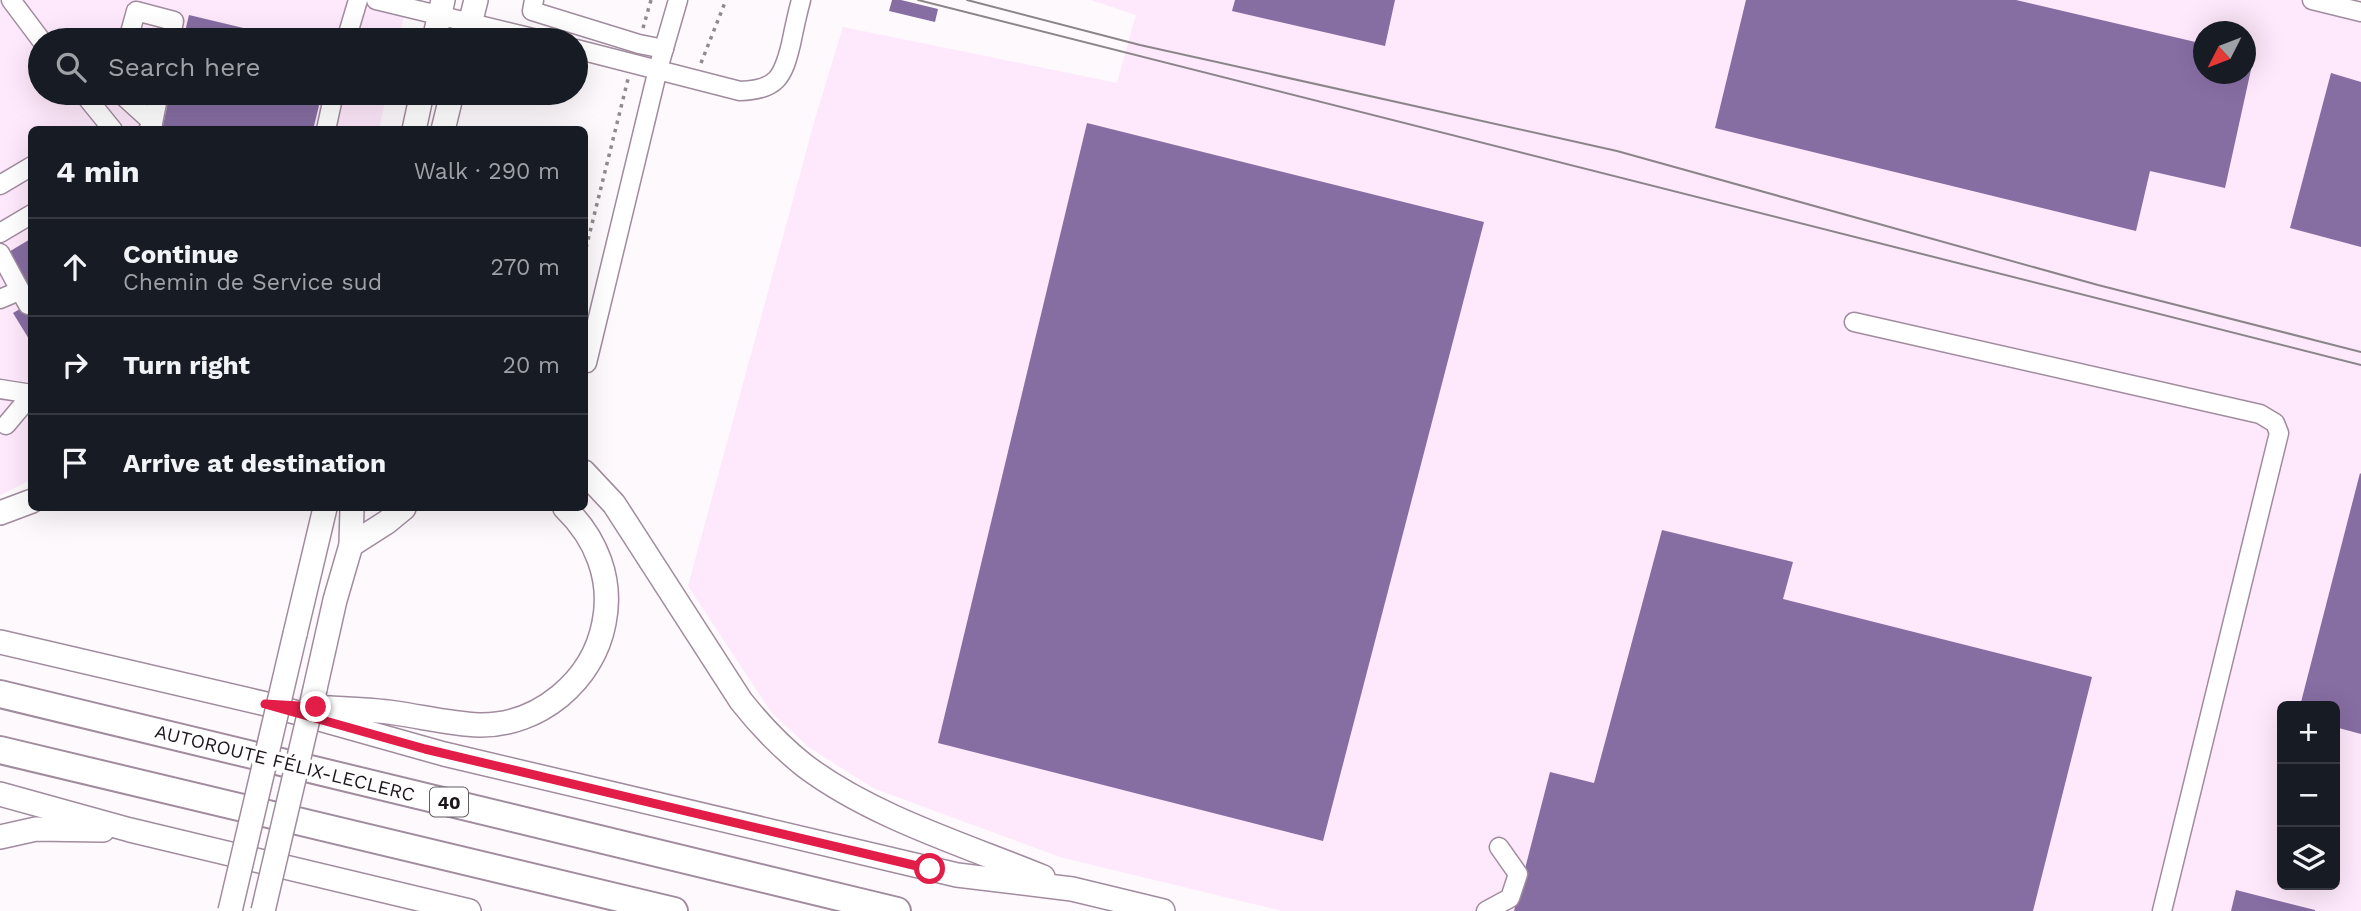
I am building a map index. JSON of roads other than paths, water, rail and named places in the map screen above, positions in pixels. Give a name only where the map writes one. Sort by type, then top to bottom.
[{"type":"highway","name":"AUTOROUTE FÉLIX-LECLERC","points":[[0,694],[897,911]]},
{"type":"highway","points":[[0,750],[674,911]]},
{"type":"main road","points":[[469,28],[476,0]]},
{"type":"main road","points":[[437,28],[441,8]]},
{"type":"main road","points":[[415,126],[419,105]]},
{"type":"main road","points":[[444,126],[449,105]]},
{"type":"main road","points":[[588,476],[614,504],[741,701],[773,737],[804,765],[841,789],[884,811],[1072,888]]},
{"type":"main road","points":[[0,513],[28,502]]},
{"type":"main road","points":[[230,911],[324,511]]},
{"type":"main road","points":[[263,911],[351,545],[352,511]]},
{"type":"main road","points":[[351,545],[400,511]]},
{"type":"main road","points":[[265,704],[392,713],[480,725],[516,720],[551,704],[575,682],[595,651],[602,635],[607,602],[606,584],[595,548],[587,533],[568,511]]},
{"type":"main road","points":[[0,642],[265,704],[433,751],[957,875],[1072,888],[1163,911]]},
{"type":"main road","points":[[0,794],[130,830],[469,911]]},
{"type":"main road","points":[[0,837],[36,830],[130,830]]},
{"type":"street","points":[[0,7],[11,0],[32,28]]},
{"type":"street","points":[[350,28],[358,0]]},
{"type":"street","points":[[376,0],[441,8],[464,28]]},
{"type":"street","points":[[534,0],[532,11],[587,28]]},
{"type":"street","points":[[588,359],[658,69],[678,0]]},
{"type":"street","points":[[588,52],[740,91],[760,90],[775,82],[785,70],[801,0]]},
{"type":"street","points":[[2312,0],[2338,3],[2361,12]]},
{"type":"street","points":[[131,28],[136,11],[174,21],[173,28]]},
{"type":"street","points":[[588,28],[664,49]]},
{"type":"street","points":[[93,105],[110,126]]},
{"type":"street","points":[[131,105],[150,126]]},
{"type":"street","points":[[150,126],[156,105]]},
{"type":"street","points":[[327,126],[331,105]]},
{"type":"street","points":[[0,185],[28,168]]},
{"type":"street","points":[[0,233],[28,216]]},
{"type":"street","points":[[0,253],[23,298],[0,299]]},
{"type":"street","points":[[1854,322],[2260,414],[2275,423],[2279,433],[2162,911]]},
{"type":"street","points":[[0,389],[28,393]]},
{"type":"street","points":[[6,425],[28,399]]},
{"type":"street","points":[[1486,911],[1510,898],[1518,874],[1499,847]]},
{"type":"tram line","points":[[918,0],[2361,365]]},
{"type":"tram line","points":[[967,0],[1140,45],[1617,151],[2098,285],[2361,352]]}]
